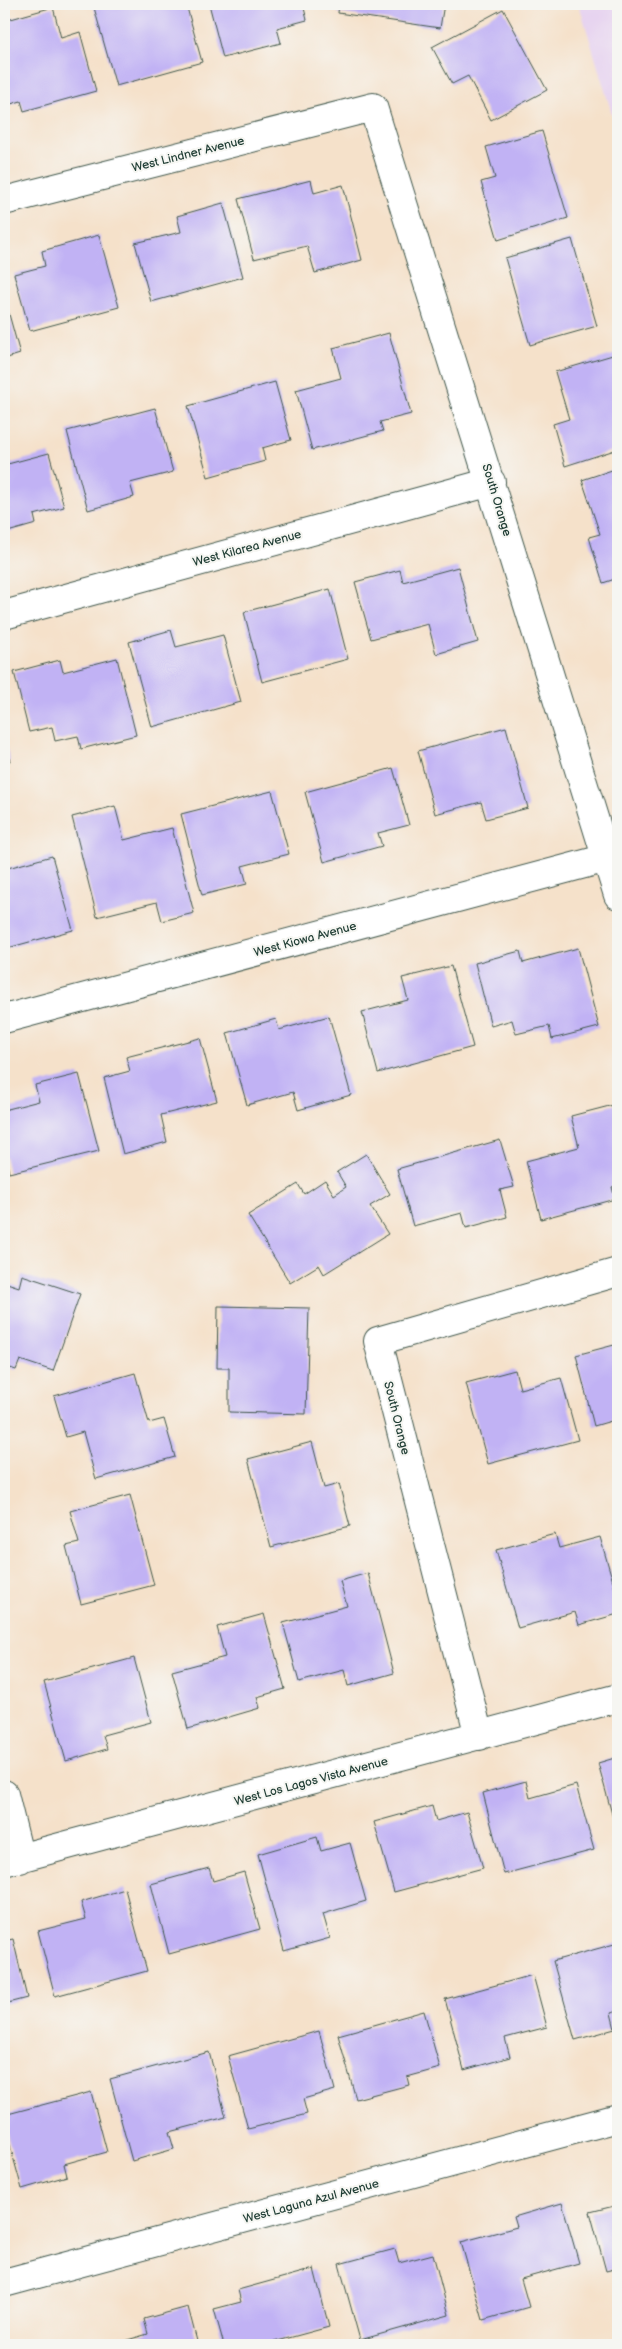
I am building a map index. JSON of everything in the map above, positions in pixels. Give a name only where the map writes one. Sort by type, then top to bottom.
[{"type":"street","name":"West Lindner Avenue","points":[[4,201],[373,106]]},
{"type":"street","name":"South Orange","points":[[373,106],[618,895]]},
{"type":"street","name":"West Kilarea Avenue","points":[[4,614],[491,482]]},
{"type":"street","name":"West Kiowa Avenue","points":[[4,1019],[607,858]]},
{"type":"street","name":"South Orange","points":[[479,1736],[378,1342],[618,1272]]},
{"type":"street","name":"West Los Lagos Vista Avenue","points":[[12,1861],[618,1698]]},
{"type":"street","points":[[4,1794],[12,1861]]},
{"type":"street","name":"West Laguna Azul Avenue","points":[[4,2283],[618,2118]]},
{"type":"shaded area","points":[[579,4],[618,4],[618,134]]},
{"type":"building","points":[[93,4],[186,4],[202,62],[116,86]]},
{"type":"building","points":[[209,4],[303,4],[307,20],[277,28],[281,43],[223,58]]},
{"type":"building","points":[[339,4],[444,4],[440,28],[338,13]]},
{"type":"building","points":[[53,7],[61,38],[80,32],[96,91],[24,111],[21,101],[4,106],[4,21]]},
{"type":"building","points":[[503,9],[547,90],[491,120],[468,76],[452,84],[432,47]]},
{"type":"building","points":[[542,131],[568,218],[498,240],[481,182],[495,178],[486,147]]},
{"type":"building","points":[[311,180],[314,193],[343,185],[362,260],[315,273],[307,246],[254,259],[238,199]]},
{"type":"building","points":[[223,203],[243,277],[151,302],[135,243],[181,232],[177,216]]},
{"type":"building","points":[[99,235],[119,307],[30,331],[14,274],[45,266],[42,251]]},
{"type":"building","points":[[572,239],[597,326],[530,345],[505,258]]},
{"type":"building","points":[[4,296],[20,354],[4,359]]},
{"type":"building","points":[[389,333],[411,414],[380,422],[383,431],[312,450],[296,390],[341,378],[333,348]]},
{"type":"building","points":[[616,354],[618,360],[618,449],[565,466],[553,424],[569,419],[555,372]]},
{"type":"building","points":[[275,382],[291,440],[262,448],[265,461],[208,477],[188,406]]},
{"type":"building","points":[[155,408],[173,472],[130,483],[134,497],[88,510],[67,431]]},
{"type":"building","points":[[49,453],[64,507],[34,515],[36,524],[4,533],[4,465]]},
{"type":"building","points":[[618,468],[618,578],[603,583],[589,537],[600,534],[582,480]]},
{"type":"building","points":[[458,567],[478,642],[436,654],[428,624],[371,639],[355,582],[400,570],[403,582]]},
{"type":"building","points":[[330,589],[348,659],[262,682],[244,612]]},
{"type":"building","points":[[171,630],[176,647],[223,635],[241,702],[152,727],[129,642]]},
{"type":"building","points":[[117,658],[136,735],[81,749],[78,736],[55,741],[52,727],[29,732],[14,672],[60,660],[63,672]]},
{"type":"building","points":[[506,727],[528,808],[486,819],[481,802],[435,814],[418,751]]},
{"type":"building","points":[[4,740],[10,761],[4,762]]},
{"type":"building","points":[[393,768],[409,825],[378,833],[382,846],[324,862],[305,792]]},
{"type":"building","points":[[272,791],[289,854],[242,866],[247,884],[202,895],[181,814]]},
{"type":"building","points":[[115,806],[124,840],[172,828],[194,913],[162,921],[157,902],[97,917],[72,817]]},
{"type":"building","points":[[52,856],[73,930],[4,949],[4,869]]},
{"type":"building","points":[[578,948],[599,1027],[552,1039],[549,1026],[516,1034],[512,1020],[491,1026],[475,963],[520,951],[523,963]]},
{"type":"building","points":[[451,966],[473,1047],[378,1073],[362,1012],[408,1000],[402,978]]},
{"type":"building","points":[[329,1016],[351,1095],[298,1110],[293,1092],[247,1105],[227,1033],[276,1019],[279,1030]]},
{"type":"building","points":[[200,1038],[217,1101],[161,1115],[167,1142],[123,1154],[104,1078],[130,1071],[126,1057]]},
{"type":"building","points":[[79,1074],[99,1151],[9,1173],[4,1151],[4,1110],[39,1101],[35,1085]]},
{"type":"building","points":[[617,1104],[618,1185],[612,1187],[615,1199],[541,1219],[526,1161],[579,1147],[571,1116]]},
{"type":"building","points":[[500,1140],[514,1187],[500,1190],[507,1217],[466,1228],[462,1213],[413,1226],[397,1169]]},
{"type":"building","points":[[366,1154],[390,1194],[370,1206],[388,1234],[324,1274],[319,1265],[290,1283],[248,1215],[298,1184],[304,1194],[325,1180],[334,1195],[346,1187],[337,1172]]},
{"type":"building","points":[[22,1275],[80,1294],[53,1371],[20,1360],[16,1370],[4,1366],[4,1282],[19,1287]]},
{"type":"building","points":[[218,1306],[309,1308],[306,1414],[229,1412],[229,1368],[217,1368]]},
{"type":"building","points":[[618,1344],[618,1419],[594,1426],[576,1355]]},
{"type":"building","points":[[515,1370],[520,1389],[561,1378],[578,1440],[488,1464],[466,1383]]},
{"type":"building","points":[[135,1373],[149,1423],[164,1419],[175,1457],[96,1479],[83,1432],[66,1437],[54,1396]]},
{"type":"building","points":[[312,1442],[324,1488],[339,1484],[350,1526],[271,1547],[248,1459]]},
{"type":"building","points":[[130,1495],[154,1585],[81,1604],[66,1546],[79,1543],[70,1511]]},
{"type":"building","points":[[555,1534],[559,1548],[600,1537],[618,1599],[618,1614],[579,1625],[575,1612],[518,1628],[496,1550]]},
{"type":"building","points":[[368,1573],[394,1673],[348,1686],[344,1670],[299,1682],[283,1623],[347,1606],[340,1581]]},
{"type":"building","points":[[264,1614],[285,1689],[257,1697],[260,1708],[188,1729],[172,1671],[225,1657],[217,1627]]},
{"type":"building","points":[[134,1658],[151,1722],[103,1735],[107,1749],[66,1761],[44,1682]]},
{"type":"building","points":[[618,1757],[618,1836],[598,1763]]},
{"type":"building","points":[[526,1781],[530,1798],[576,1785],[594,1850],[504,1874],[483,1793]]},
{"type":"building","points":[[432,1806],[436,1821],[467,1812],[483,1868],[394,1892],[374,1822]]},
{"type":"building","points":[[317,1837],[321,1851],[350,1843],[366,1901],[323,1914],[330,1938],[284,1951],[258,1854]]},
{"type":"building","points":[[209,1868],[213,1881],[244,1872],[260,1929],[169,1954],[151,1884]]},
{"type":"building","points":[[125,1889],[147,1971],[55,1996],[38,1931],[86,1919],[81,1902]]},
{"type":"building","points":[[13,1939],[27,1998],[4,2004],[4,1941]]},
{"type":"building","points":[[618,1943],[618,2011],[611,2013],[615,2029],[575,2040],[553,1961]]},
{"type":"building","points":[[533,1975],[547,2027],[505,2038],[510,2057],[464,2070],[445,1999]]},
{"type":"building","points":[[424,2011],[440,2068],[407,2077],[409,2085],[356,2099],[338,2035]]},
{"type":"building","points":[[319,2031],[335,2090],[303,2099],[307,2114],[248,2129],[228,2056]]},
{"type":"building","points":[[209,2052],[226,2117],[169,2132],[174,2149],[132,2161],[110,2079]]},
{"type":"building","points":[[91,2092],[107,2152],[64,2164],[67,2176],[22,2189],[4,2124],[4,2115]]},
{"type":"building","points":[[562,2203],[579,2263],[521,2279],[529,2307],[483,2320],[461,2242],[517,2227],[514,2217]]},
{"type":"building","points":[[618,2205],[618,2268],[606,2271],[590,2212]]},
{"type":"building","points":[[395,2249],[399,2263],[433,2254],[449,2315],[360,2340],[339,2264]]},
{"type":"building","points":[[314,2269],[329,2327],[274,2342],[274,2345],[224,2345],[214,2309],[241,2302],[238,2290]]},
{"type":"building","points":[[188,2307],[198,2345],[110,2345],[148,2334],[144,2319]]}]
